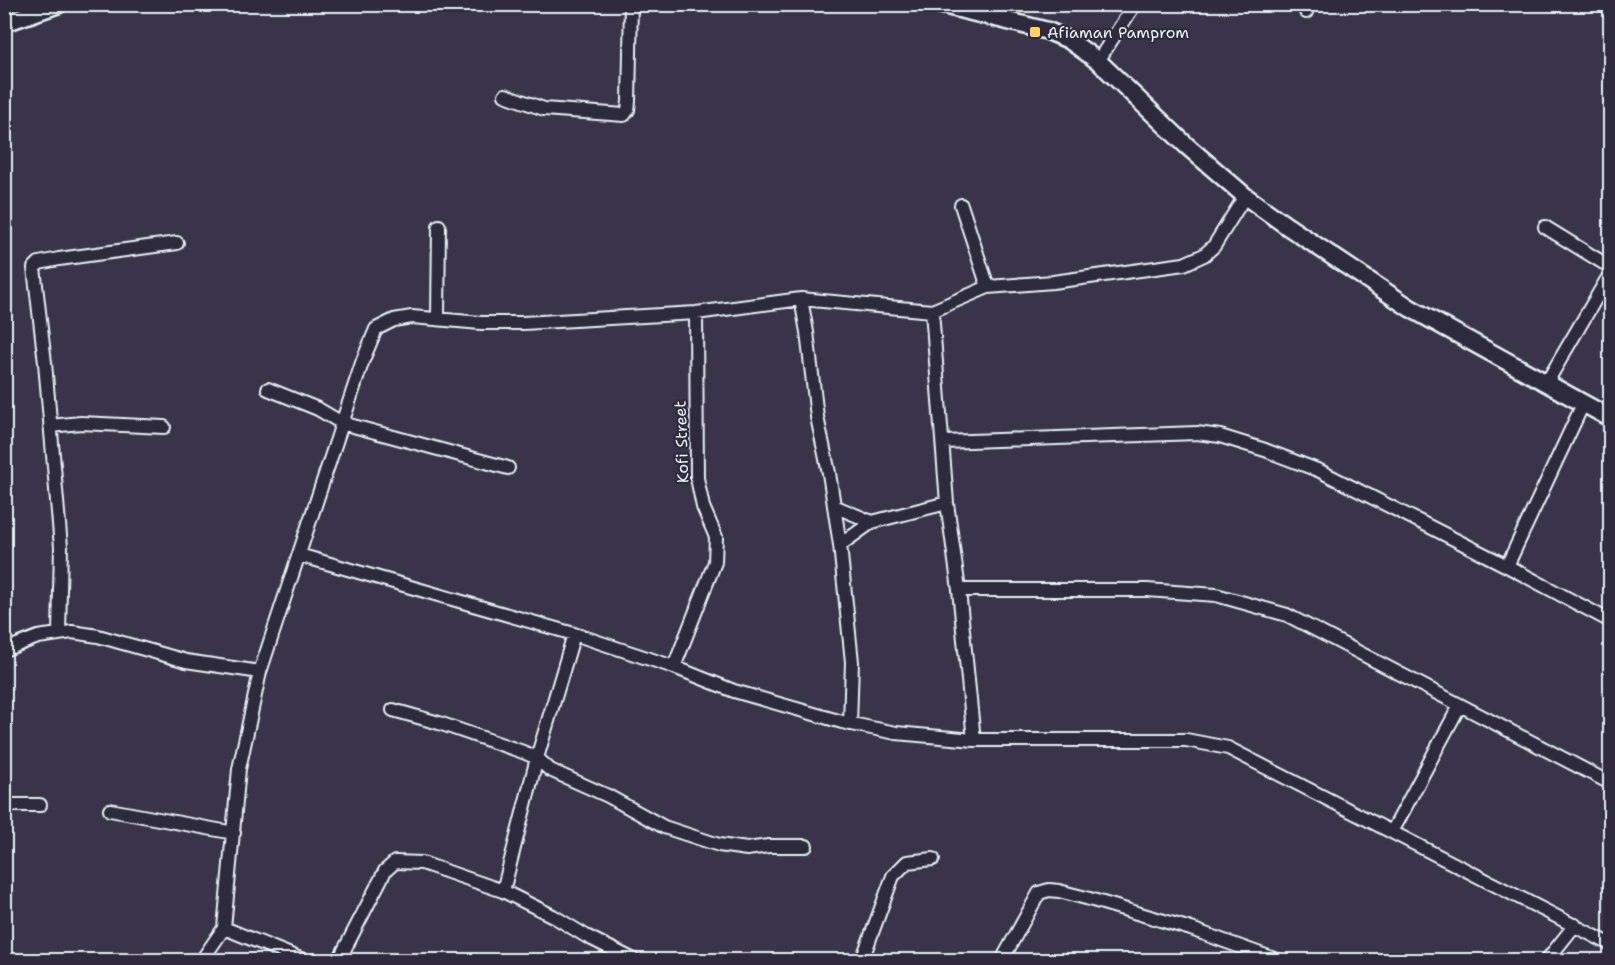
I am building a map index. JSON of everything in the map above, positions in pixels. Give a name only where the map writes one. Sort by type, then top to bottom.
[{"type":"street","points":[[505,94],[544,109],[624,115],[628,110],[629,102],[631,4]]},
{"type":"street","points":[[939,4],[988,10],[1069,40],[1098,61],[1187,146],[1245,196],[1287,226],[1410,308],[1611,418]]},
{"type":"street","points":[[1098,61],[1135,4]]},
{"type":"street","points":[[4,23],[50,6]]},
{"type":"street","points":[[202,960],[224,927],[239,769],[260,672],[363,360],[376,329],[394,320],[412,316],[481,323],[523,323],[696,313],[801,300],[932,311],[988,287],[1053,282],[1184,264],[1203,255],[1214,246],[1245,196]]},
{"type":"street","points":[[961,205],[988,287]]},
{"type":"street","points":[[438,318],[439,226]]},
{"type":"street","points":[[1545,227],[1611,267]]},
{"type":"street","points":[[59,633],[61,547],[34,268],[39,262],[177,243]]},
{"type":"street","points":[[1547,382],[1611,274]]},
{"type":"street","points":[[801,300],[817,417],[840,544],[852,662],[850,724]]},
{"type":"street","points":[[932,311],[947,503],[959,590],[974,740]]},
{"type":"street","name":"Kofi Street","points":[[674,667],[714,562],[716,537],[703,507],[697,478],[696,313]]},
{"type":"street","points":[[268,389],[310,406],[342,423],[508,468]]},
{"type":"street","points":[[1507,566],[1583,404]]},
{"type":"street","points":[[50,426],[81,423],[164,427]]},
{"type":"street","points":[[943,442],[1197,433],[1220,436],[1320,471],[1611,621]]},
{"type":"street","points":[[840,544],[872,522],[947,503]]},
{"type":"street","points":[[834,506],[872,522]]},
{"type":"street","points":[[299,555],[574,634],[674,667],[734,692],[850,724],[896,733],[974,740],[1186,740],[1228,748],[1611,944]]},
{"type":"street","points":[[959,590],[1147,590],[1216,595],[1287,615],[1611,783]]},
{"type":"street","points":[[4,650],[38,637],[72,632],[98,636],[186,661],[260,672]]},
{"type":"street","points":[[503,891],[537,758],[574,634]]},
{"type":"street","points":[[1392,832],[1460,705]]},
{"type":"street","points":[[393,711],[439,723],[537,758],[550,770],[608,796],[664,827],[719,845],[747,849],[769,846],[806,846]]},
{"type":"street","points":[[4,805],[40,805]]},
{"type":"street","points":[[110,810],[234,833]]},
{"type":"street","points":[[862,960],[893,876],[908,862],[933,859]]},
{"type":"street","points":[[339,960],[385,871],[395,862],[422,863],[503,891],[634,960]]},
{"type":"street","points":[[1002,960],[1039,893],[1049,890],[1086,898],[1191,929],[1277,960]]},
{"type":"street","points":[[1547,960],[1575,926]]},
{"type":"street","points":[[224,927],[303,960]]},
{"type":"place","name":"Afiaman Pamprom","points":[[1035,32]]}]
